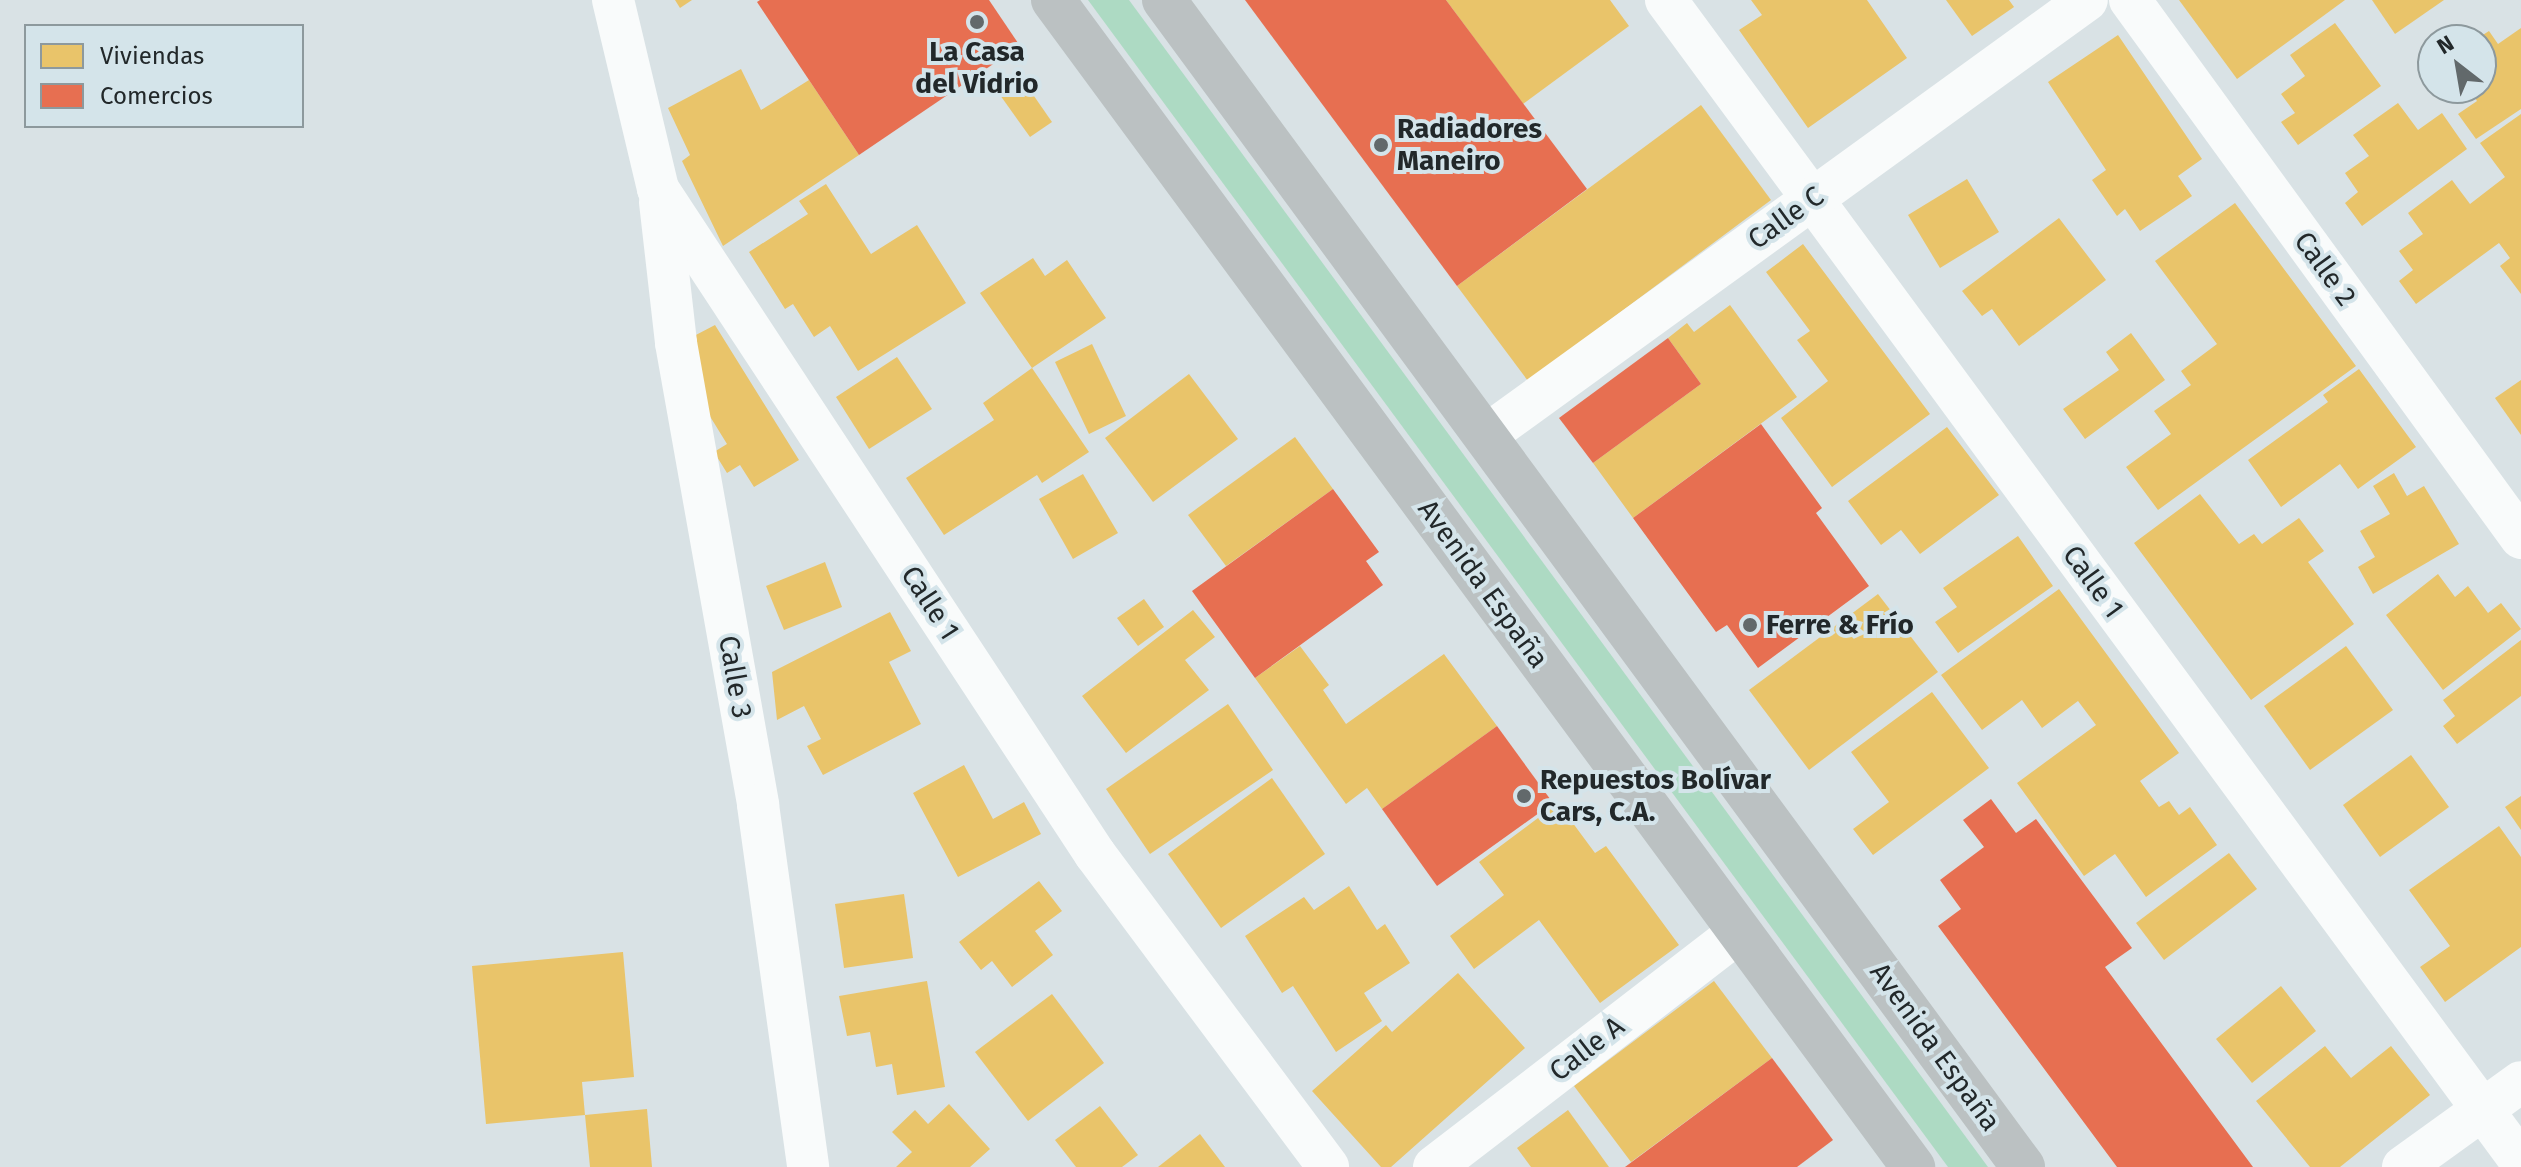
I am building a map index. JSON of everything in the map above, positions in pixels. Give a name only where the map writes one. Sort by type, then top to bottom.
[{"type":"main road","name":"Avenida España","points":[[1053,0],[1913,1167]]},
{"type":"main road","name":"Avenida España","points":[[1164,0],[2023,1167]]},
{"type":"street","name":"Calle 1","points":[[613,0],[658,189],[1095,854],[1328,1167]]},
{"type":"street","name":"Calle 1","points":[[1666,0],[2521,1162]]},
{"type":"street","name":"Calle C","points":[[1485,436],[2087,0]]},
{"type":"street","name":"Calle 2","points":[[2130,0],[2521,538]]},
{"type":"street","name":"Calle 3","points":[[658,189],[676,343],[758,805],[808,1167]]},
{"type":"street","name":"Calle A","points":[[1434,1167],[1740,931]]},
{"type":"street","points":[[2403,1167],[2521,1082]]},
{"type":"green space","points":[[1088,0],[1129,0],[1988,1167],[1948,1167]]},
{"type":"building: Viviendas","points":[[675,0],[692,0],[680,8]]},
{"type":"building: Viviendas","points":[[1446,0],[1610,0],[1629,26],[1523,104]]},
{"type":"building: Viviendas","points":[[1751,0],[1867,0],[1907,58],[1808,128],[1739,30],[1762,15]]},
{"type":"building: Viviendas","points":[[1946,0],[2009,0],[2014,7],[1972,36]]},
{"type":"building: Viviendas","points":[[2179,0],[2345,0],[2237,79]]},
{"type":"building: Viviendas","points":[[2372,0],[2444,0],[2395,34]]},
{"type":"building: Viviendas","points":[[2335,23],[2381,86],[2298,145],[2281,122],[2295,113],[2281,94],[2305,76],[2290,55]]},
{"type":"building: Viviendas","points":[[2521,28],[2521,109],[2476,139],[2458,114],[2473,104],[2497,104],[2498,44]]},
{"type":"building: Viviendas","points":[[2118,35],[2202,159],[2178,176],[2192,196],[2140,231],[2125,209],[2117,216],[2092,180],[2106,170],[2048,82]]},
{"type":"building: Viviendas","points":[[741,69],[761,110],[809,80],[859,155],[723,246],[682,161],[690,155],[668,108]]},
{"type":"building: Viviendas","points":[[1018,73],[1052,122],[1030,137],[995,88]]},
{"type":"building: Viviendas","points":[[2398,103],[2418,130],[2442,113],[2467,149],[2362,226],[2345,203],[2358,192],[2345,173],[2369,156],[2353,135]]},
{"type":"building: Viviendas","points":[[1701,105],[1771,200],[1528,381],[1457,286]]},
{"type":"building: Viviendas","points":[[2521,114],[2521,294],[2500,266],[2510,258],[2499,243],[2416,304],[2399,281],[2413,270],[2399,251],[2423,234],[2408,213],[2452,180],[2470,204],[2505,177],[2480,143]]},
{"type":"building: Viviendas","points":[[1967,179],[1999,232],[1940,268],[1908,215]]},
{"type":"building: Viviendas","points":[[826,184],[871,254],[917,225],[966,303],[858,371],[830,326],[814,337],[793,304],[785,309],[749,252],[808,214],[799,201]]},
{"type":"building: Viviendas","points":[[2235,203],[2356,366],[2158,510],[2126,467],[2171,434],[2154,411],[2191,385],[2181,371],[2217,344],[2155,261]]},
{"type":"building: Viviendas","points":[[2059,218],[2106,280],[2019,346],[1992,309],[1982,316],[1962,291]]},
{"type":"building: Viviendas","points":[[1803,244],[1930,414],[1832,487],[1781,418],[1828,381],[1797,340],[1810,331],[1766,272]]},
{"type":"building: Viviendas","points":[[1033,258],[1045,276],[1067,260],[1106,318],[1032,368],[980,293]]},
{"type":"building: Viviendas","points":[[1730,305],[1797,397],[1633,518],[1593,463],[1701,384],[1668,338],[1687,323],[1694,332]]},
{"type":"building: Viviendas","points":[[715,325],[799,460],[754,487],[740,465],[727,473],[714,452],[727,444],[695,392],[692,337]]},
{"type":"building: Viviendas","points":[[2131,333],[2165,380],[2085,439],[2063,409],[2119,370],[2106,352]]},
{"type":"building: Viviendas","points":[[1092,344],[1126,416],[1089,434],[1055,362]]},
{"type":"building: Viviendas","points":[[897,357],[932,409],[869,449],[836,397]]},
{"type":"building: Viviendas","points":[[1032,368],[1089,452],[1042,483],[1037,475],[944,535],[906,478],[994,420],[983,403]]},
{"type":"building: Viviendas","points":[[2359,369],[2416,447],[2358,489],[2340,464],[2281,507],[2248,460],[2328,402],[2323,395]]},
{"type":"building: Viviendas","points":[[1189,374],[1238,439],[1153,502],[1105,438]]},
{"type":"building: Viviendas","points":[[2521,380],[2521,435],[2495,398]]},
{"type":"building: Viviendas","points":[[1947,427],[1999,495],[1920,554],[1901,530],[1881,545],[1848,501]]},
{"type":"building: Viviendas","points":[[1295,437],[1333,489],[1226,566],[1188,515]]},
{"type":"building: Viviendas","points":[[2394,473],[2407,496],[2424,486],[2459,544],[2373,594],[2358,567],[2375,557],[2360,531],[2390,514],[2373,486]]},
{"type":"building: Viviendas","points":[[1083,474],[1118,533],[1073,559],[1039,499]]},
{"type":"building: Viviendas","points":[[2200,494],[2239,544],[2254,534],[2262,544],[2299,518],[2324,551],[2308,562],[2354,624],[2251,700],[2134,543]]},
{"type":"building: Viviendas","points":[[2018,536],[2053,586],[1958,653],[1935,622],[1957,607],[1943,588]]},
{"type":"building: Viviendas","points":[[825,562],[842,607],[784,630],[766,586]]},
{"type":"building: Viviendas","points":[[2438,574],[2455,597],[2468,586],[2488,613],[2501,603],[2521,629],[2443,690],[2386,615]]},
{"type":"building: Viviendas","points":[[2059,589],[2179,753],[2140,781],[2159,807],[2169,801],[2179,815],[2190,807],[2217,845],[2146,897],[2115,854],[2084,876],[2017,783],[2096,725],[2078,701],[2042,728],[2022,700],[1982,730],[1941,675]]},
{"type":"building: Viviendas","points":[[1878,594],[1938,672],[1809,770],[1749,690]]},
{"type":"building: Viviendas","points":[[1144,599],[1164,627],[1138,646],[1117,618]]},
{"type":"building: Viviendas","points":[[1193,610],[1215,637],[1185,660],[1209,690],[1126,753],[1082,696]]},
{"type":"building: Viviendas","points":[[890,612],[911,651],[889,662],[921,724],[823,775],[807,746],[821,739],[804,706],[777,720],[772,672]]},
{"type":"building: Viviendas","points":[[2521,640],[2521,696],[2457,744],[2443,726],[2455,716],[2443,700]]},
{"type":"building: Viviendas","points":[[1300,646],[1329,685],[1323,690],[1346,724],[1444,654],[1497,726],[1382,809],[1367,788],[1346,804],[1255,678]]},
{"type":"building: Viviendas","points":[[2346,646],[2393,710],[2310,770],[2264,706]]},
{"type":"building: Viviendas","points":[[1932,692],[1989,768],[1873,855],[1853,829],[1889,802],[1851,752]]},
{"type":"building: Viviendas","points":[[1228,704],[1273,770],[1150,854],[1106,789]]},
{"type":"building: Viviendas","points":[[2411,755],[2449,807],[2380,857],[2343,805]]},
{"type":"building: Viviendas","points":[[964,765],[993,819],[1024,802],[1041,834],[958,877],[913,793]]},
{"type":"building: Viviendas","points":[[1272,778],[1325,854],[1221,928],[1168,854]]},
{"type":"building: Viviendas","points":[[2521,796],[2521,830],[2505,807]]},
{"type":"building: Viviendas","points":[[1558,803],[1595,853],[1606,846],[1679,945],[1600,1003],[1539,920],[1474,969],[1450,936],[1504,895],[1479,862]]},
{"type":"building: Viviendas","points":[[2499,826],[2521,857],[2521,947],[2445,1002],[2420,967],[2450,946],[2409,890]]},
{"type":"building: Viviendas","points":[[2229,853],[2257,889],[2164,960],[2136,923]]},
{"type":"building: Viviendas","points":[[1039,881],[1062,911],[1035,931],[1053,955],[1012,987],[992,961],[981,970],[959,942]]},
{"type":"building: Viviendas","points":[[1349,886],[1377,930],[1385,924],[1410,963],[1364,993],[1382,1021],[1336,1052],[1293,986],[1282,993],[1245,936],[1304,897],[1314,910]]},
{"type":"building: Viviendas","points":[[904,894],[913,958],[844,968],[835,904]]},
{"type":"building: Viviendas","points":[[623,952],[634,1077],[582,1082],[585,1115],[486,1124],[472,966]]},
{"type":"building: Viviendas","points":[[1458,973],[1525,1048],[1391,1167],[1381,1167],[1312,1091],[1386,1025],[1392,1032]]},
{"type":"building: Viviendas","points":[[927,981],[945,1087],[897,1095],[892,1064],[876,1067],[870,1032],[847,1036],[839,996]]},
{"type":"building: Viviendas","points":[[1714,981],[1772,1058],[1631,1162],[1574,1086]]},
{"type":"building: Viviendas","points":[[2281,986],[2316,1031],[2252,1083],[2216,1039]]},
{"type":"building: Viviendas","points":[[1052,994],[1104,1063],[1028,1121],[975,1052]]},
{"type":"building: Viviendas","points":[[2325,1046],[2351,1078],[2391,1046],[2430,1095],[2340,1167],[2310,1167],[2256,1101]]},
{"type":"building: Viviendas","points":[[949,1104],[990,1149],[970,1167],[896,1167],[912,1152],[892,1132],[915,1110],[928,1124]]},
{"type":"building: Viviendas","points":[[1100,1106],[1138,1155],[1122,1167],[1076,1167],[1055,1140]]},
{"type":"building: Viviendas","points":[[647,1109],[652,1167],[590,1167],[585,1115]]},
{"type":"building: Viviendas","points":[[1568,1110],[1609,1167],[1531,1167],[1517,1148]]},
{"type":"building: Viviendas","points":[[1200,1134],[1225,1167],[1158,1167]]},
{"type":"building: Comercios","points":[[989,0],[1020,46],[859,155],[757,2]]},
{"type":"building: Comercios","points":[[1245,0],[1446,0],[1587,189],[1457,286]]},
{"type":"building: Comercios","points":[[1668,338],[1701,384],[1593,463],[1559,418]]},
{"type":"building: Comercios","points":[[1761,424],[1822,508],[1816,513],[1869,586],[1758,668],[1727,625],[1716,632],[1633,518]]},
{"type":"building: Comercios","points":[[1333,489],[1379,552],[1366,561],[1383,585],[1255,678],[1192,591]]},
{"type":"building: Comercios","points":[[1497,726],[1553,803],[1437,886],[1382,809]]},
{"type":"building: Comercios","points":[[1991,799],[2016,833],[2036,819],[2132,948],[2105,967],[2253,1167],[2117,1167],[1938,926],[1961,909],[1940,880],[1984,847],[1963,820]]},
{"type":"building: Comercios","points":[[1772,1058],[1833,1140],[1797,1167],[1625,1167]]},
{"type":"place","name":"La Casa del Vidrio","points":[[977,22]]},
{"type":"place","name":"Radiadores Maneiro","points":[[1381,145]]},
{"type":"place","name":"Ferre & Frío","points":[[1750,625]]},
{"type":"place","name":"Repuestos Bolívar Cars, C.A.","points":[[1524,796]]}]
